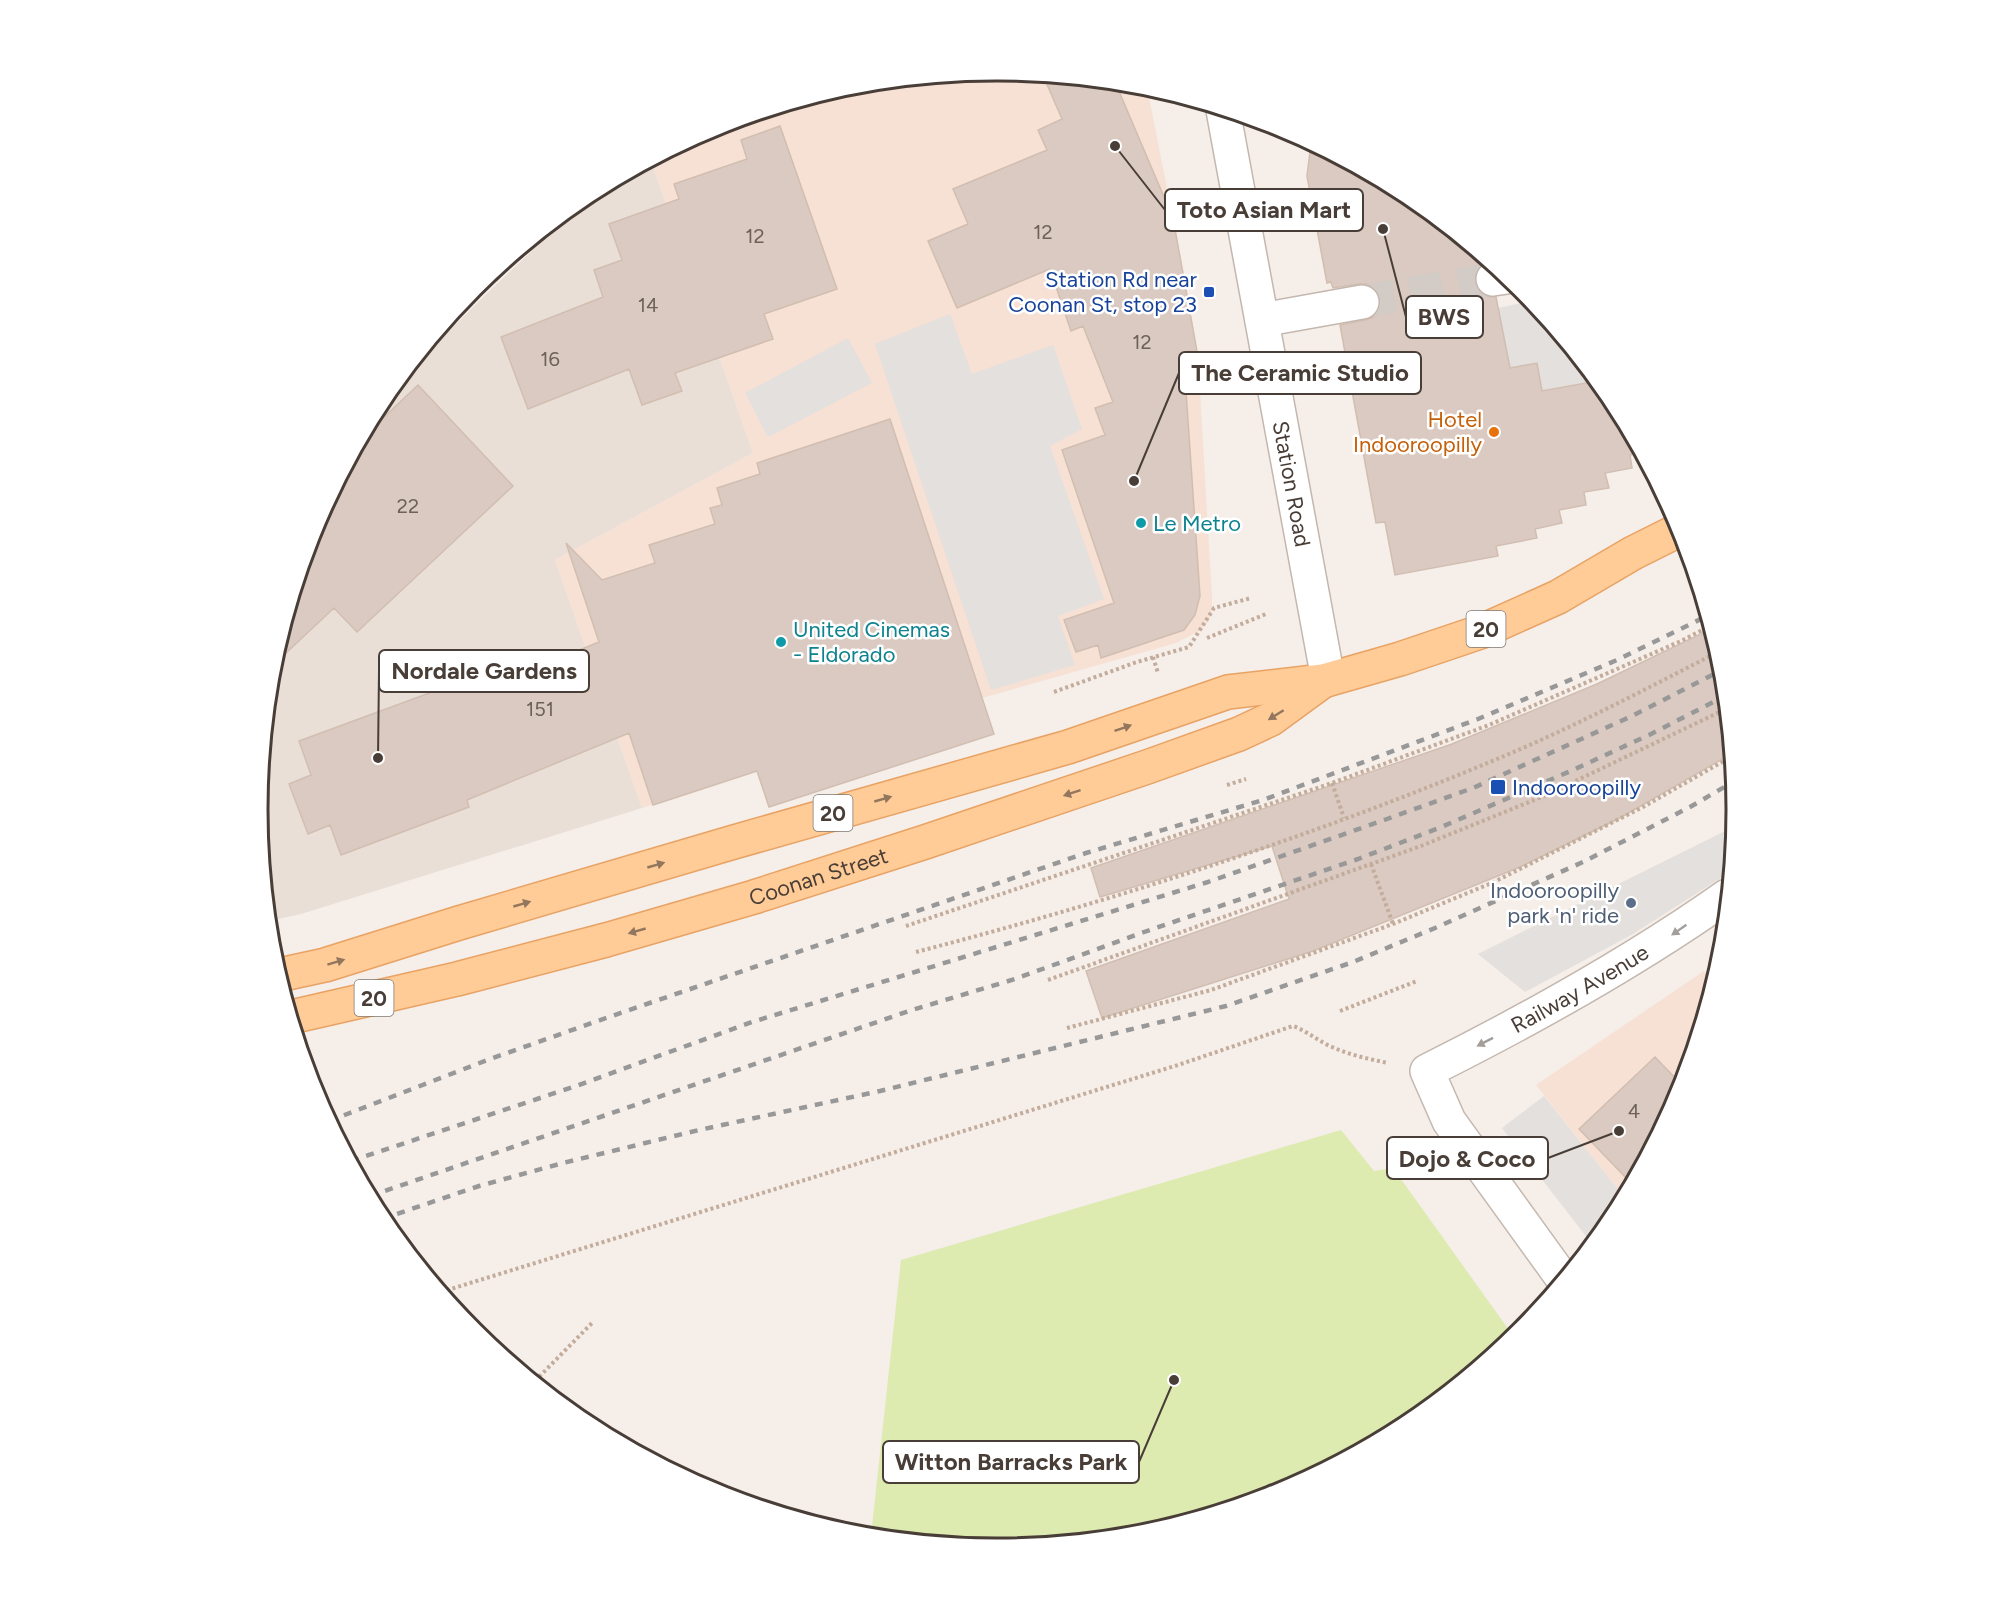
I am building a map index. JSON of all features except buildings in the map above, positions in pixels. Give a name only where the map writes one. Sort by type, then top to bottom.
[{"type":"main road","name":"Coonan Street","points":[[1633,553],[1663,516]]},
{"type":"main road","name":"Coonan Street","points":[[287,973],[325,965],[723,845],[1068,747],[1228,692],[1326,680],[1400,659],[1480,632],[1558,597],[1633,553],[1671,534]]},
{"type":"main road","name":"Coonan Street","points":[[298,1015],[457,979],[606,940],[754,897],[925,842],[1239,734],[1271,719],[1326,680]]},
{"type":"street","name":"Station Road","points":[[1224,118],[1326,680]]},
{"type":"street","points":[[1262,320],[1362,302]]},
{"type":"street","name":"Railway Avenue","points":[[1427,1071],[1536,1015],[1665,939],[1719,901]]},
{"type":"street","points":[[1427,1071],[1449,1121],[1559,1273]]},
{"type":"path","points":[[1054,692],[1153,657],[1189,647],[1214,608],[1251,598]]},
{"type":"path","points":[[1207,638],[1266,614]]},
{"type":"path","points":[[906,926],[1332,783],[1488,725],[1703,629]]},
{"type":"path","points":[[916,952],[987,934],[1204,868],[1344,818],[1498,759],[1709,656]]},
{"type":"path","points":[[1153,657],[1159,676]]},
{"type":"path","points":[[1048,980],[1371,864],[1544,796],[1719,712]]},
{"type":"path","points":[[1067,1028],[1211,990],[1393,924],[1494,882],[1643,807],[1724,761]]},
{"type":"path","points":[[1332,783],[1344,818]]},
{"type":"path","points":[[1371,864],[1393,924]]},
{"type":"path","points":[[1340,1011],[1417,981]]},
{"type":"path","points":[[449,1290],[1155,1072],[1293,1026],[1309,1032],[1329,1046],[1358,1056],[1427,1071]]},
{"type":"path","points":[[540,1375],[592,1323]]},
{"type":"shaded area","points":[[997,81],[1045,83],[1092,87],[1149,97],[1198,357],[1212,598],[1212,611],[1208,622],[1199,631],[1176,643],[982,698],[642,808],[555,560],[753,453],[653,168],[718,136],[763,120],[808,106],[902,87]]},
{"type":"shaded area","points":[[653,168],[753,453],[555,560],[642,808],[301,914],[277,919],[270,857],[268,810],[270,762],[282,667],[307,575],[344,487],[391,405],[439,342],[554,232],[592,204]]},
{"type":"shaded area","points":[[1521,303],[1545,329],[1587,383],[1542,391],[1537,363],[1510,368],[1498,308]]},
{"type":"shaded area","points":[[950,314],[972,374],[1053,345],[1082,429],[1050,446],[1104,599],[1058,616],[1075,665],[991,690],[875,344]]},
{"type":"shaded area","points":[[848,338],[872,383],[768,437],[745,393]]},
{"type":"shaded area","name":"Indooroopilly park 'n' ride","points":[[1725,831],[1722,877],[1633,934],[1525,992],[1478,954]]},
{"type":"shaded area","points":[[1704,971],[1707,974],[1687,1044],[1670,1088],[1650,1132],[1618,1190],[1536,1085]]},
{"type":"shaded area","points":[[1544,1096],[1618,1190],[1587,1237],[1502,1128]]},
{"type":"green space","points":[[1341,1130],[1374,1171],[1393,1168],[1508,1329],[1477,1357],[1402,1415],[1319,1463],[1276,1483],[1231,1499],[1186,1513],[1092,1532],[997,1538],[902,1532],[872,1527],[901,1260]]},
{"type":"tunnel","points":[[1362,302],[1493,279]]},
{"type":"railway","points":[[338,1118],[490,1059],[1086,853],[1263,800],[1478,719],[1617,660],[1700,619]]},
{"type":"railway","points":[[358,1159],[576,1086],[752,1022],[1208,882],[1387,819],[1473,788],[1632,716],[1713,675]]},
{"type":"railway","points":[[378,1193],[912,1010],[1015,979],[1358,859],[1439,828],[1573,770],[1717,700]]},
{"type":"railway","points":[[392,1216],[479,1186],[563,1163],[699,1130],[880,1091],[1226,1006],[1353,962],[1435,928],[1583,862],[1725,787]]},
{"type":"place","name":"Toto Asian Mart","points":[[1115,146]]},
{"type":"place","name":"BWS","points":[[1383,229]]},
{"type":"place","name":"Station Rd near Coonan St, stop 23","points":[[1209,292]]},
{"type":"place","name":"Hotel Indooroopilly","points":[[1494,432]]},
{"type":"place","name":"The Ceramic Studio","points":[[1134,481]]},
{"type":"place","name":"Le Metro","points":[[1141,523]]},
{"type":"place","name":"United Cinemas - Eldorado","points":[[781,642]]},
{"type":"place","name":"Nordale Gardens","points":[[378,758]]},
{"type":"place","name":"Indooroopilly","points":[[1498,787]]},
{"type":"place","name":"Indooroopilly park 'n' ride","points":[[1631,903]]},
{"type":"place","name":"Dojo & Coco","points":[[1619,1131]]},
{"type":"place","name":"Witton Barracks Park","points":[[1174,1380]]}]
